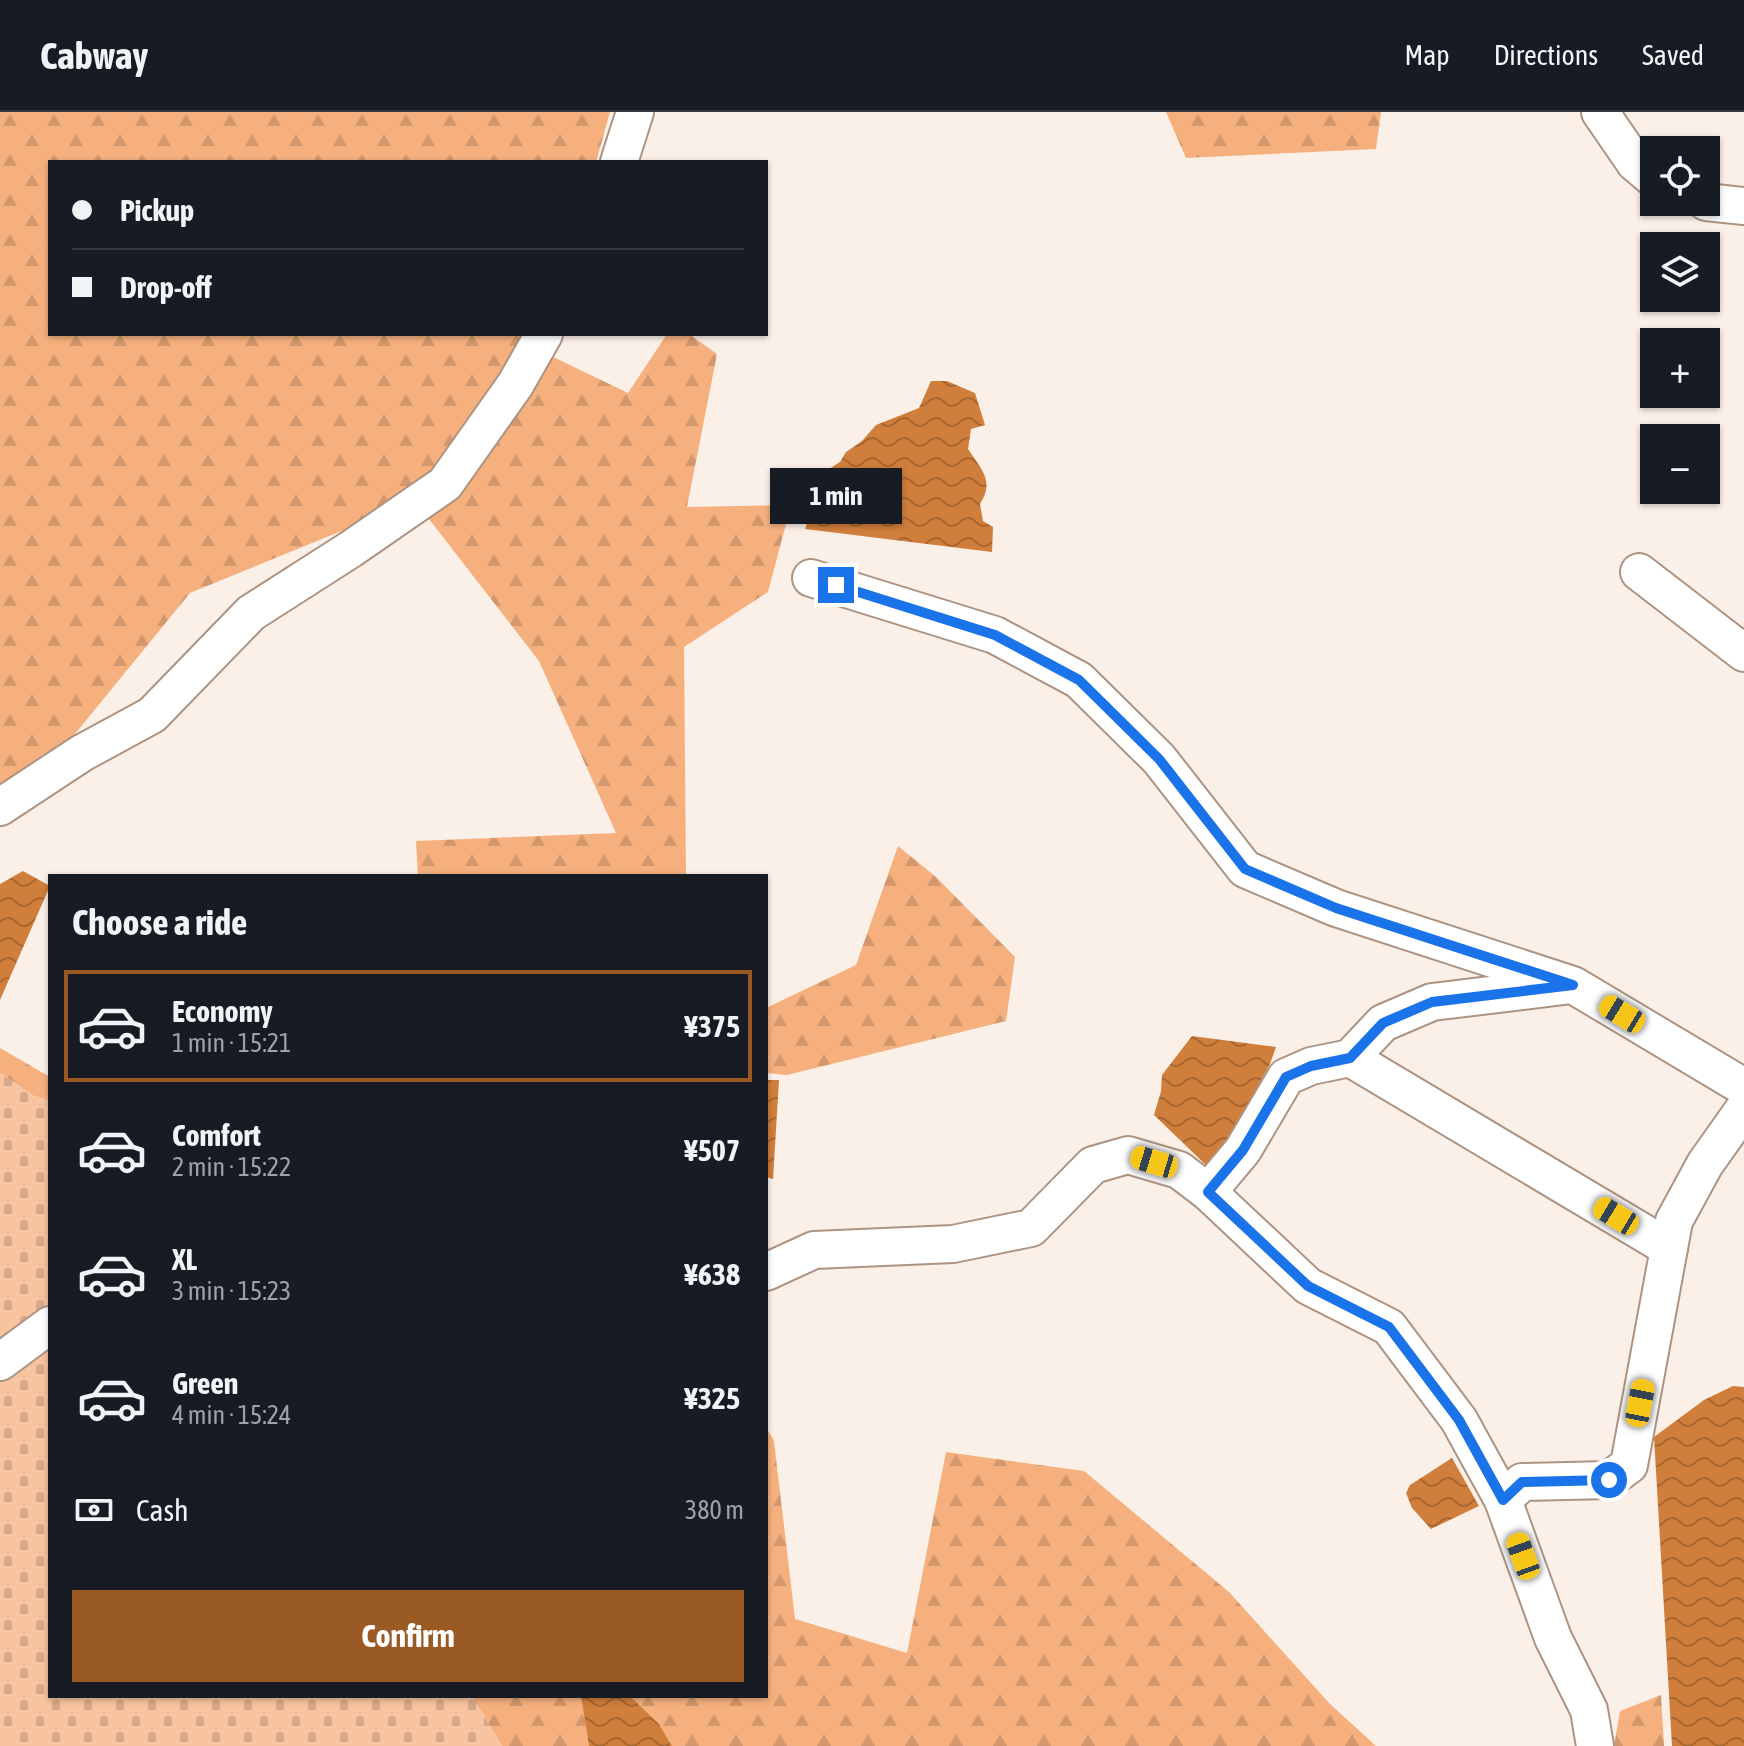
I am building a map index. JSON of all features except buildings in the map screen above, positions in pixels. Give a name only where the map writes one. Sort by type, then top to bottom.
[{"type":"street","points":[[620,160],[635,112]]},
{"type":"street","points":[[1600,112],[1640,167]]},
{"type":"street","points":[[1720,203],[1744,206]]},
{"type":"street","points":[[0,807],[82,753],[152,715],[251,613],[445,484],[515,385],[543,336]]},
{"type":"street","points":[[1639,572],[1744,653]]},
{"type":"street","points":[[811,578],[995,635],[1079,680],[1159,759],[1245,869],[1336,908],[1573,985],[1744,1087]]},
{"type":"street","points":[[1208,1192],[1243,1150],[1286,1077],[1311,1066],[1350,1058],[1383,1023],[1432,1002],[1573,985]]},
{"type":"street","points":[[1350,1058],[1669,1248]]},
{"type":"street","points":[[1503,1500],[1522,1482],[1609,1480],[1629,1465],[1674,1221],[1705,1164],[1744,1109]]},
{"type":"street","points":[[768,1271],[814,1250],[953,1244],[1031,1228],[1093,1165],[1128,1155],[1179,1170],[1208,1192],[1308,1286],[1389,1327],[1459,1420],[1503,1500],[1553,1638],[1589,1710],[1595,1746]]},
{"type":"street","points":[[0,1362],[48,1326]]},
{"type":"green space","points":[[0,112],[610,112],[597,160],[48,160],[48,336],[549,336],[545,353],[628,393],[666,336],[692,336],[717,354],[687,507],[791,505],[768,592],[684,647],[686,874],[418,874],[416,841],[616,833],[539,661],[415,501],[190,593],[21,800],[0,815]]},
{"type":"green space","points":[[1166,112],[1381,112],[1376,149],[1186,158]]},
{"type":"green space","points":[[898,846],[936,877],[1015,957],[1006,1021],[787,1075],[768,1073],[768,1007],[856,965]]},
{"type":"green space","points":[[0,1048],[48,1076],[48,1100],[34,1096],[0,1073]]},
{"type":"green space","points":[[0,1073],[34,1096],[48,1100],[48,1698],[473,1698],[502,1746],[0,1746]]},
{"type":"green space","points":[[768,1430],[774,1441],[795,1619],[907,1653],[946,1452],[1084,1471],[1229,1592],[1329,1703],[1376,1746],[672,1746],[659,1724],[632,1698],[768,1698]]},
{"type":"green space","points":[[1661,1695],[1664,1746],[1614,1746],[1620,1711]]},
{"type":"green space","points":[[473,1698],[581,1698],[589,1746],[502,1746]]},
{"type":"water","points":[[931,381],[947,381],[975,393],[985,425],[971,429],[968,449],[986,482],[980,504],[983,521],[993,527],[992,552],[805,529],[826,471],[840,462],[846,452],[862,441],[876,425],[919,408]]},
{"type":"water","points":[[23,871],[48,885],[48,891],[0,1000],[0,884]]},
{"type":"water","points":[[1192,1036],[1276,1047],[1270,1064],[1218,1158],[1208,1167],[1154,1115],[1162,1075]]},
{"type":"water","points":[[768,1080],[779,1080],[773,1179],[768,1178]]},
{"type":"water","points":[[1733,1386],[1744,1387],[1744,1746],[1672,1746],[1654,1437],[1704,1400]]},
{"type":"water","points":[[1452,1458],[1479,1506],[1431,1529],[1412,1508],[1406,1493],[1410,1485]]},
{"type":"water","points":[[581,1698],[632,1698],[659,1724],[672,1746],[589,1746]]},
{"type":"route","points":[[836,585],[995,635],[1079,680],[1159,759],[1245,869],[1336,908],[1573,985],[1432,1002],[1383,1023],[1350,1058],[1311,1066],[1286,1077],[1243,1150],[1208,1192],[1308,1286],[1389,1327],[1459,1420],[1503,1500],[1522,1482],[1609,1480]]}]
